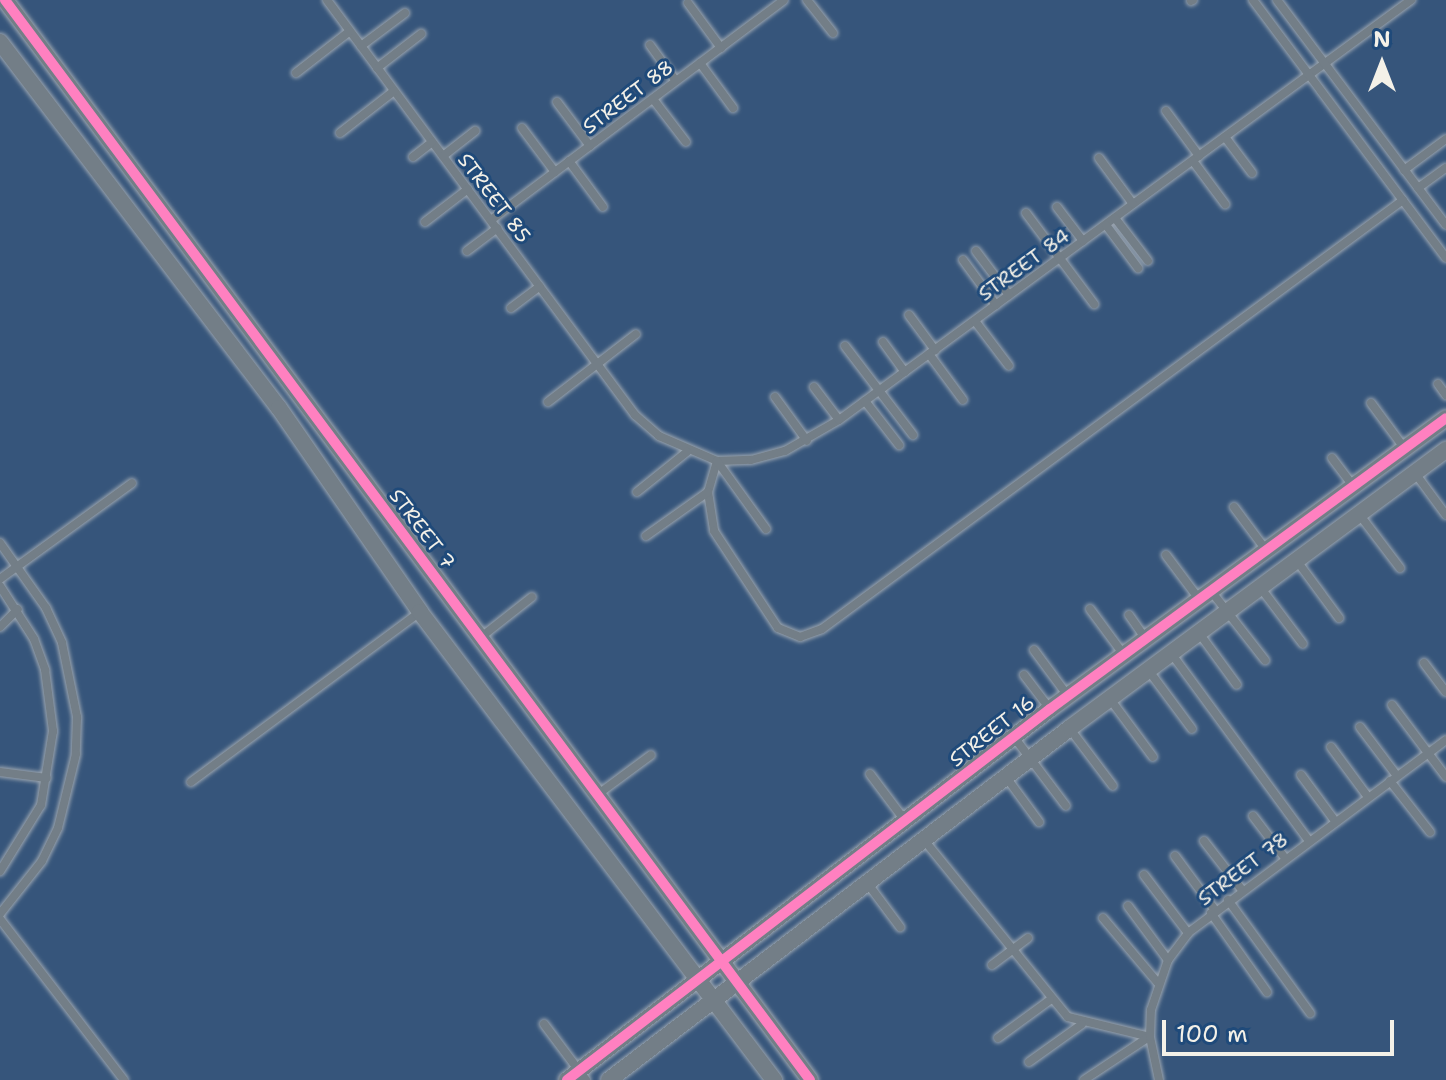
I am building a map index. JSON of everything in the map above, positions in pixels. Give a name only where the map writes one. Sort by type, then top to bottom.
[{"type":"street","name":"STREET 7","points":[[5,0],[810,1080]]},
{"type":"street","points":[[0,42],[279,408],[420,612],[774,1080]]},
{"type":"street","name":"STREET 16","points":[[577,1077],[1050,709],[1446,418]]},
{"type":"street","points":[[609,1080],[1030,758],[1446,450]]},
{"type":"street","points":[[830,882],[844,902]]},
{"type":"lane","name":"STREET 85","points":[[327,0],[635,415]]},
{"type":"lane","name":"STREET 88","points":[[467,251],[555,172],[784,0]]},
{"type":"lane","points":[[807,0],[833,33]]},
{"type":"lane","points":[[1253,0],[1446,258]]},
{"type":"lane","points":[[1277,0],[1446,225]]},
{"type":"lane","name":"STREET 84","points":[[635,415],[687,452],[717,461],[751,460],[807,441],[1411,0]]},
{"type":"lane","points":[[688,3],[721,48]]},
{"type":"lane","points":[[361,46],[405,13]]},
{"type":"lane","points":[[296,73],[350,31]]},
{"type":"lane","points":[[377,68],[421,34]]},
{"type":"lane","points":[[650,45],[676,81]]},
{"type":"lane","points":[[700,63],[733,108]]},
{"type":"lane","points":[[340,133],[394,91]]},
{"type":"lane","points":[[653,99],[686,142]]},
{"type":"lane","points":[[557,102],[590,146]]},
{"type":"lane","points":[[1166,111],[1225,204]]},
{"type":"lane","points":[[522,128],[555,172]]},
{"type":"lane","points":[[443,156],[475,131]]},
{"type":"lane","points":[[1225,137],[1252,173]]},
{"type":"lane","points":[[1404,170],[1446,139]]},
{"type":"lane","points":[[413,157],[432,142]]},
{"type":"lane","points":[[1099,158],[1133,204]]},
{"type":"lane","points":[[569,161],[603,207]]},
{"type":"lane","points":[[1418,188],[1446,168]]},
{"type":"lane","points":[[425,222],[468,189]]},
{"type":"lane","points":[[717,461],[708,492],[714,531],[778,628],[800,637],[822,629],[1403,200]]},
{"type":"lane","points":[[1057,207],[1083,241]]},
{"type":"lane","points":[[1026,213],[1094,304]]},
{"type":"lane","points":[[1115,218],[1148,261]]},
{"type":"lane","points":[[1106,225],[1138,268]]},
{"type":"lane","points":[[976,251],[1009,295]]},
{"type":"lane","points":[[963,260],[996,305]]},
{"type":"lane","points":[[511,308],[540,286]]},
{"type":"lane","points":[[909,315],[963,400]]},
{"type":"lane","points":[[975,321],[1009,366]]},
{"type":"lane","points":[[548,402],[636,334]]},
{"type":"lane","points":[[883,342],[905,372]]},
{"type":"lane","points":[[845,346],[913,435]]},
{"type":"lane","points":[[1438,384],[1446,395]]},
{"type":"lane","points":[[814,387],[839,420]]},
{"type":"lane","points":[[775,397],[807,441]]},
{"type":"lane","points":[[865,401],[899,445]]},
{"type":"lane","points":[[1371,403],[1405,449]]},
{"type":"lane","points":[[637,492],[687,452]]},
{"type":"lane","points":[[1332,458],[1353,487]]},
{"type":"lane","points":[[717,461],[766,529]]},
{"type":"lane","points":[[1415,473],[1446,515]]},
{"type":"lane","points":[[0,579],[132,483]]},
{"type":"lane","points":[[646,536],[708,492]]},
{"type":"lane","points":[[1234,507],[1266,550]]},
{"type":"lane","points":[[1359,514],[1400,568]]},
{"type":"lane","points":[[0,543],[46,608],[72,679],[76,754],[69,792],[42,861],[0,917],[124,1080]]},
{"type":"lane","points":[[1166,555],[1205,596],[1227,612],[1265,660]]},
{"type":"lane","points":[[1297,561],[1339,618]]},
{"type":"lane","points":[[0,586],[18,609],[34,639],[51,701],[45,788],[26,836],[0,871]]},
{"type":"lane","points":[[1260,587],[1303,644]]},
{"type":"lane","points":[[480,638],[532,597]]},
{"type":"lane","points":[[0,627],[18,609]]},
{"type":"lane","points":[[1090,609],[1124,655]]},
{"type":"lane","points":[[191,782],[420,612]]},
{"type":"lane","points":[[1129,615],[1146,639]]},
{"type":"lane","points":[[1199,633],[1237,685]]},
{"type":"lane","points":[[1034,650],[1068,696]]},
{"type":"lane","points":[[1171,653],[1309,841]]},
{"type":"lane","points":[[1424,663],[1446,692]]},
{"type":"lane","points":[[1148,670],[1192,729]]},
{"type":"lane","points":[[1024,675],[1050,709]]},
{"type":"lane","points":[[1109,699],[1153,757]]},
{"type":"lane","points":[[1392,705],[1446,777]]},
{"type":"lane","points":[[1360,727],[1430,832]]},
{"type":"lane","points":[[1070,728],[1113,786]]},
{"type":"lane","points":[[1014,737],[1066,806]]},
{"type":"lane","name":"STREET 78","points":[[1159,1080],[1150,1037],[1158,983],[1168,960],[1188,933],[1213,911],[1446,740]]},
{"type":"lane","points":[[1331,747],[1368,797]]},
{"type":"lane","points":[[597,795],[651,755]]},
{"type":"lane","points":[[0,772],[47,778]]},
{"type":"lane","points":[[870,774],[906,822]]},
{"type":"lane","points":[[1301,775],[1335,821]]},
{"type":"lane","points":[[1005,777],[1039,822]]},
{"type":"lane","points":[[1253,816],[1285,858]]},
{"type":"lane","points":[[924,840],[1050,1000],[1082,1024],[1150,1037]]},
{"type":"lane","points":[[1204,841],[1242,890]]},
{"type":"lane","points":[[1175,856],[1267,992]]},
{"type":"lane","points":[[1144,875],[1188,933]]},
{"type":"lane","points":[[868,884],[900,927]]},
{"type":"lane","points":[[1228,900],[1310,1013]]},
{"type":"lane","points":[[1128,906],[1168,960]]},
{"type":"lane","points":[[1103,918],[1158,983]]},
{"type":"lane","points":[[992,965],[1028,938]]},
{"type":"lane","points":[[998,1038],[1050,1000]]},
{"type":"lane","points":[[544,1024],[577,1077]]},
{"type":"lane","points":[[1029,1062],[1082,1024]]},
{"type":"lane","points":[[1084,1080],[1150,1037]]},
{"type":"shaded area","points":[[0,0],[1446,0],[1446,1080],[0,1080]]},
{"type":"cycle path","points":[[5,0],[810,1080]]},
{"type":"cycle path","points":[[567,1080],[1050,709],[1446,418]]}]
